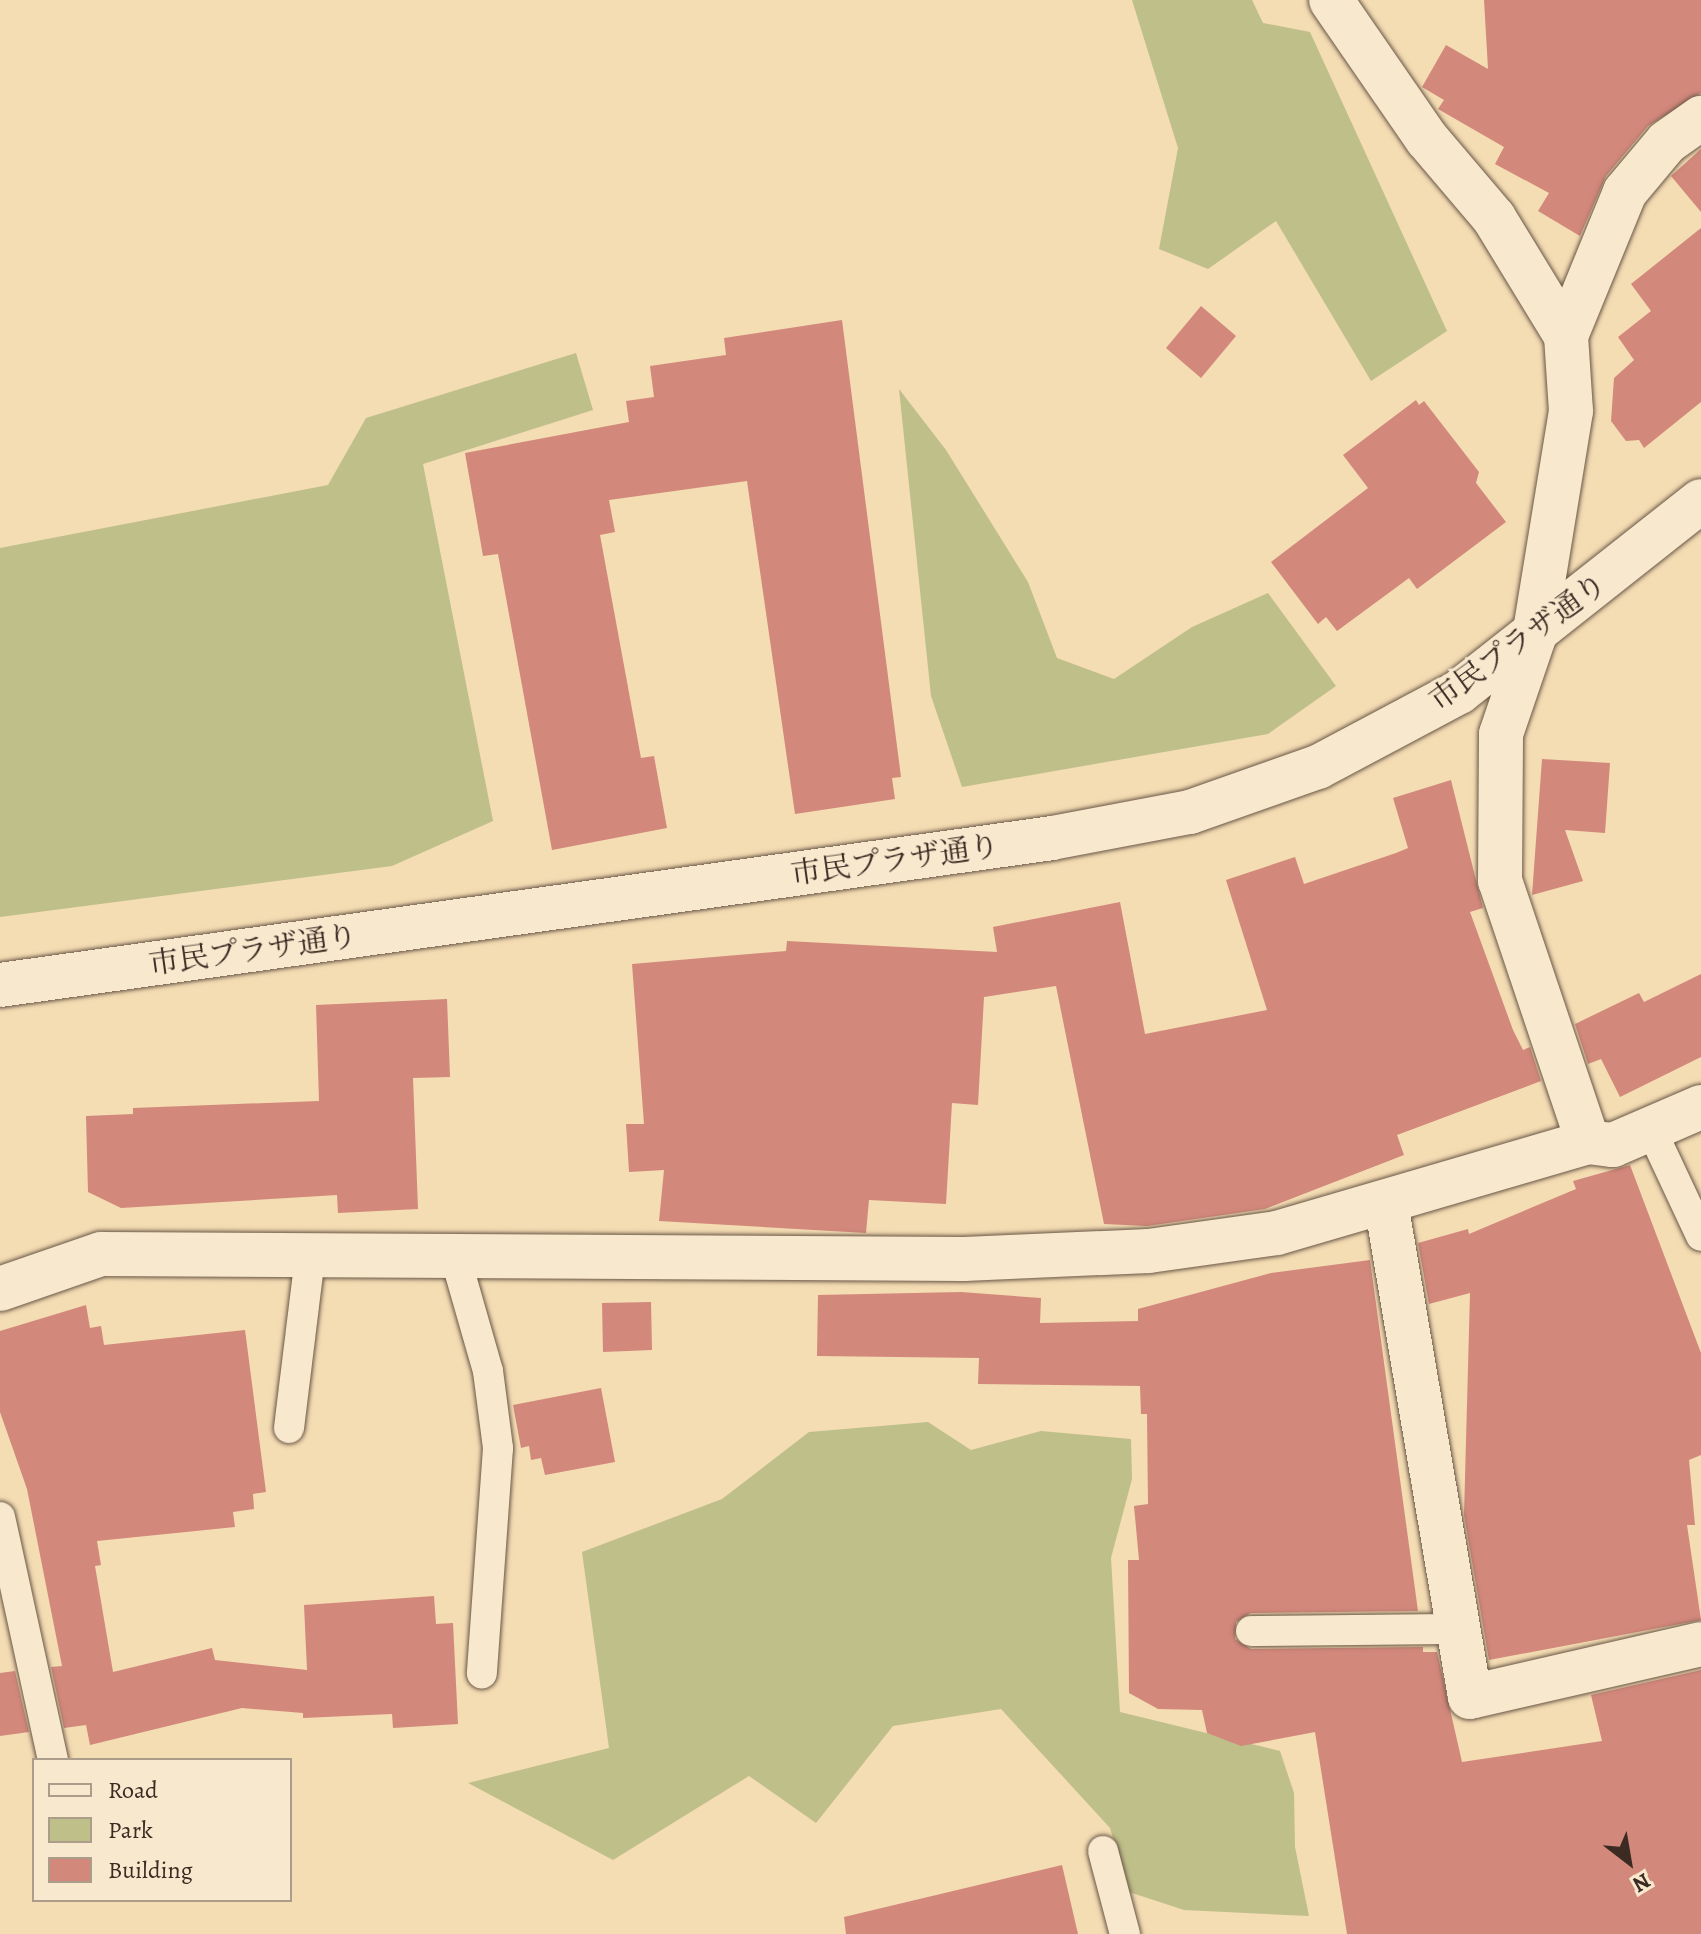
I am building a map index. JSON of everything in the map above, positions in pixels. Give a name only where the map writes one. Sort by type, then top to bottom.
[{"type":"street","points":[[1331,0],[1427,139],[1494,218],[1566,336]]},
{"type":"street","points":[[1588,1142],[1500,881],[1501,734],[1534,637],[1571,411],[1566,336],[1625,192],[1667,142],[1701,118]]},
{"type":"street","name":"市民プラザ通り","points":[[0,985],[1052,838],[1190,812],[1318,767],[1459,692],[1534,637],[1701,501]]},
{"type":"street","points":[[0,1289],[101,1254],[964,1259],[1149,1251],[1277,1233],[1588,1142],[1613,1145],[1701,1107]]},
{"type":"street","points":[[1386,1203],[1470,1697],[1701,1644]]},
{"type":"lane","points":[[1650,1127],[1701,1236]]},
{"type":"lane","points":[[289,1428],[310,1256]]},
{"type":"lane","points":[[455,1256],[488,1371],[498,1448],[482,1673]]},
{"type":"lane","points":[[0,1517],[53,1758]]},
{"type":"lane","points":[[1251,1631],[1458,1629]]},
{"type":"lane","points":[[1103,1851],[1125,1934]]},
{"type":"green space","points":[[1132,0],[1252,0],[1263,23],[1310,32],[1447,331],[1371,381],[1276,221],[1208,269],[1159,249],[1178,148]]},
{"type":"green space","points":[[576,353],[593,410],[423,464],[493,821],[392,866],[0,917],[0,548],[328,485],[366,418]]},
{"type":"green space","points":[[899,389],[946,450],[1028,582],[1057,658],[1114,679],[1192,627],[1268,593],[1336,686],[1268,734],[962,787],[931,696]]},
{"type":"green space","points":[[928,1422],[971,1450],[1041,1431],[1131,1439],[1132,1479],[1111,1558],[1120,1712],[1280,1751],[1294,1793],[1295,1847],[1309,1916],[1184,1910],[1129,1892],[1110,1828],[1001,1709],[893,1726],[816,1823],[749,1776],[613,1860],[468,1783],[609,1748],[582,1552],[722,1499],[809,1432]]},
{"type":"building","points":[[1484,0],[1701,0],[1701,93],[1648,126],[1606,176],[1580,236],[1538,211],[1549,193],[1495,164],[1504,147],[1438,109],[1444,100],[1422,87],[1446,45],[1488,69]]},
{"type":"building","points":[[1701,149],[1701,212],[1671,176]]},
{"type":"building","points":[[1701,228],[1701,402],[1644,448],[1639,440],[1626,441],[1611,421],[1614,378],[1634,360],[1618,337],[1651,311],[1631,284]]},
{"type":"building","points":[[1201,306],[1236,336],[1201,378],[1166,348]]},
{"type":"building","points":[[842,320],[901,777],[892,778],[895,799],[795,814],[747,481],[609,500],[615,532],[600,535],[641,758],[654,756],[667,828],[552,850],[498,554],[483,556],[465,453],[629,422],[626,401],[654,397],[650,366],[726,355],[724,338]]},
{"type":"building","points":[[1416,400],[1419,405],[1424,401],[1479,472],[1476,483],[1506,522],[1417,589],[1409,578],[1337,631],[1326,617],[1318,624],[1271,562],[1368,488],[1343,455]]},
{"type":"building","points":[[1542,759],[1610,763],[1605,833],[1565,830],[1583,881],[1532,895]]},
{"type":"building","points":[[1451,780],[1483,908],[1470,912],[1513,1030],[1523,1050],[1530,1047],[1541,1081],[1397,1135],[1404,1155],[1265,1209],[1147,1226],[1104,1224],[1056,986],[984,997],[978,1105],[952,1103],[946,1204],[869,1200],[866,1233],[659,1221],[664,1170],[629,1172],[626,1124],[644,1124],[632,964],[786,951],[787,941],[997,952],[993,927],[1120,902],[1145,1034],[1267,1010],[1226,880],[1295,857],[1304,884],[1408,848],[1393,798]]},
{"type":"building","points":[[1701,974],[1701,1057],[1620,1097],[1601,1059],[1588,1064],[1575,1024],[1639,993],[1644,1002]]},
{"type":"building","points":[[447,999],[450,1077],[413,1078],[418,1209],[338,1213],[337,1195],[121,1208],[88,1192],[86,1116],[133,1114],[133,1108],[319,1101],[316,1005]]},
{"type":"building","points":[[1630,1165],[1701,1353],[1701,1455],[1689,1460],[1695,1525],[1687,1525],[1701,1620],[1489,1660],[1464,1515],[1470,1293],[1429,1304],[1418,1243],[1468,1229],[1469,1234],[1576,1189],[1573,1181]]},
{"type":"building","points":[[1370,1260],[1418,1611],[1251,1613],[1236,1622],[1235,1639],[1251,1649],[1423,1647],[1423,1652],[1437,1652],[1462,1762],[1602,1741],[1591,1695],[1701,1670],[1701,1934],[1347,1934],[1315,1732],[1241,1746],[1207,1733],[1202,1710],[1158,1709],[1129,1693],[1128,1560],[1139,1560],[1134,1506],[1148,1504],[1147,1414],[1141,1414],[1140,1386],[978,1384],[979,1358],[817,1356],[818,1295],[961,1292],[1041,1298],[1040,1323],[1138,1321],[1138,1309],[1271,1273]]},
{"type":"building","points":[[651,1302],[652,1350],[603,1352],[602,1303]]},
{"type":"building","points":[[86,1305],[90,1328],[101,1326],[104,1345],[245,1330],[266,1492],[253,1494],[254,1509],[233,1512],[235,1527],[97,1541],[101,1565],[95,1566],[113,1672],[212,1648],[215,1660],[307,1670],[304,1605],[434,1596],[436,1624],[453,1623],[458,1724],[393,1728],[392,1714],[303,1718],[303,1713],[242,1708],[90,1745],[86,1725],[64,1728],[51,1667],[62,1666],[27,1489],[0,1412],[0,1331]]},
{"type":"building","points":[[601,1388],[615,1462],[545,1475],[541,1458],[531,1460],[529,1446],[521,1448],[513,1405]]},
{"type":"building","points":[[15,1671],[29,1732],[0,1736],[0,1673]]},
{"type":"building","points":[[1062,1865],[1078,1934],[846,1934],[844,1917]]}]
